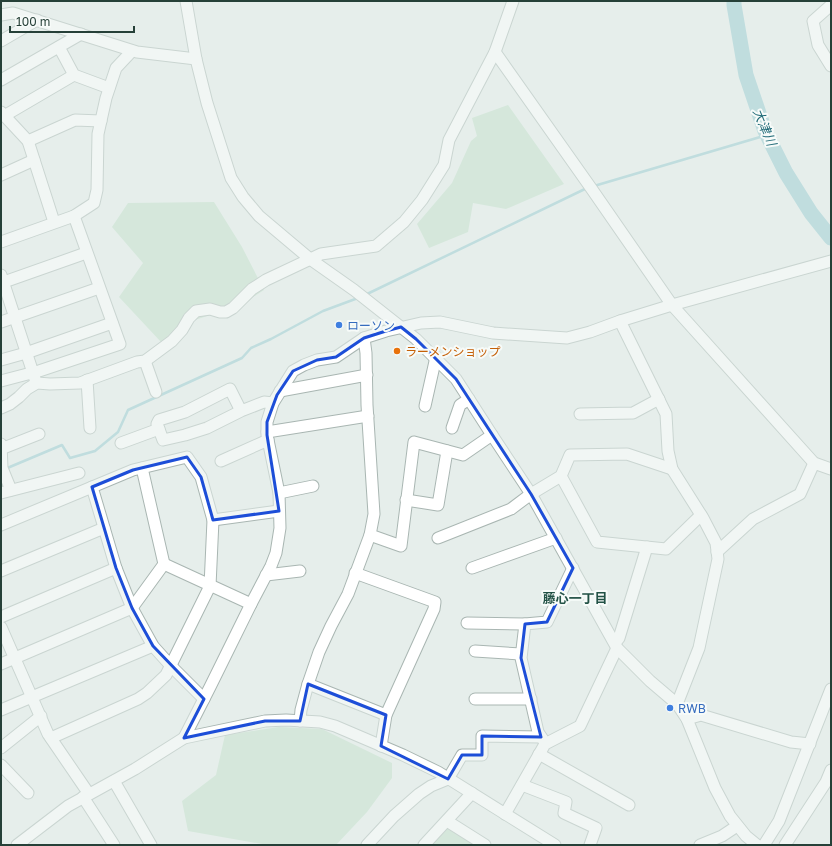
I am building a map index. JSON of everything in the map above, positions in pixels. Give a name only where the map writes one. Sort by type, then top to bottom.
[{"type":"street","points":[[186,1],[196,60],[207,103],[231,178],[243,197],[259,216],[310,259],[354,290],[416,338],[456,379],[531,494],[616,646],[650,681],[678,704],[687,719],[715,788],[730,816],[746,836],[757,845]]},
{"type":"street","points":[[86,253],[2,280],[35,378],[50,384],[80,383],[137,362],[145,361],[172,341],[196,311],[210,309],[226,312],[233,308],[252,289],[266,280],[321,254],[376,246],[404,222],[422,200],[444,165],[449,140],[495,52],[513,1]]},
{"type":"street","points":[[831,5],[813,22],[818,45],[831,66]]},
{"type":"street","points":[[1,16],[13,13],[137,52],[196,60]]},
{"type":"street","points":[[1,41],[37,20]]},
{"type":"street","points":[[1,80],[81,34]]},
{"type":"street","points":[[59,47],[74,75],[109,88]]},
{"type":"street","points":[[1,242],[74,216],[94,203],[97,190],[98,134],[109,88],[116,68],[132,50]]},
{"type":"street","points":[[495,52],[672,305],[814,463],[831,469]]},
{"type":"street","points":[[54,222],[28,141],[3,114],[74,75]]},
{"type":"street","points":[[28,141],[75,120],[101,121]]},
{"type":"street","points":[[1,175],[34,160]]},
{"type":"street","points":[[1,381],[35,378],[120,344],[86,253],[74,216]]},
{"type":"street","points":[[184,738],[250,604],[271,566],[278,542],[280,528],[279,493],[268,436],[267,422],[273,403],[293,371],[317,360],[336,357],[364,338],[386,330],[421,323],[440,322],[493,333],[567,338],[672,305],[827,262]]},
{"type":"street","points":[[1,322],[99,288]]},
{"type":"street","points":[[620,321],[666,414],[668,451],[672,469],[701,515],[716,543],[718,559],[699,648],[678,704]]},
{"type":"street","points":[[1,360],[26,353],[112,323]]},
{"type":"street","points":[[300,721],[301,710],[318,652],[330,626],[348,594],[370,535],[374,514],[364,338]]},
{"type":"street","points":[[426,406],[436,357]]},
{"type":"street","points":[[145,361],[156,392]]},
{"type":"street","points":[[280,391],[367,375]]},
{"type":"street","points":[[1,408],[19,398],[35,378]]},
{"type":"street","points":[[87,380],[90,428]]},
{"type":"street","points":[[241,411],[230,388],[186,412],[159,420],[157,424],[163,440],[186,435],[207,428],[241,411],[264,402],[273,403]]},
{"type":"street","points":[[452,428],[460,405],[469,399]]},
{"type":"street","points":[[580,414],[634,413],[659,399]]},
{"type":"street","points":[[222,461],[268,436],[368,416]]},
{"type":"street","points":[[122,443],[159,429]]},
{"type":"street","points":[[1,449],[39,434]]},
{"type":"street","points":[[370,535],[401,546],[414,442],[463,456],[492,435]]},
{"type":"street","points":[[1,444],[2,468],[6,492],[79,473]]},
{"type":"street","points":[[406,500],[438,505],[447,451]]},
{"type":"street","points":[[438,538],[511,509],[531,494],[561,476],[570,455],[627,454],[672,469]]},
{"type":"street","points":[[1,525],[133,470],[187,457],[201,477],[213,520],[210,586],[166,675],[147,693],[138,699],[51,738]]},
{"type":"street","points":[[717,552],[753,519],[800,494],[814,463]]},
{"type":"street","points":[[1,664],[132,608],[164,564],[142,468]]},
{"type":"street","points":[[561,476],[597,542],[666,549],[701,515]]},
{"type":"street","points":[[279,493],[313,486]]},
{"type":"street","points":[[92,487],[116,568],[132,608],[154,646],[170,666],[204,699]]},
{"type":"street","points":[[213,520],[279,511]]},
{"type":"street","points":[[1,571],[104,528]]},
{"type":"street","points":[[472,568],[556,538]]},
{"type":"street","points":[[367,845],[394,816],[419,794],[430,786],[448,779],[462,755],[482,755],[482,736],[543,740],[580,726],[619,638],[647,547]]},
{"type":"street","points":[[164,564],[250,604]]},
{"type":"street","points":[[1,617],[116,568]]},
{"type":"street","points":[[467,623],[525,624],[547,622],[573,568]]},
{"type":"street","points":[[266,575],[300,571]]},
{"type":"street","points":[[355,573],[435,602],[434,609],[386,715],[382,746]]},
{"type":"street","points":[[505,814],[539,754],[543,740],[538,732],[521,658],[525,624]]},
{"type":"street","points":[[1,627],[51,738],[114,845]]},
{"type":"street","points":[[1,710],[154,646]]},
{"type":"street","points":[[475,651],[521,654]]},
{"type":"street","points":[[308,684],[386,715]]},
{"type":"street","points":[[764,845],[779,821],[831,689]]},
{"type":"street","points":[[475,699],[531,700]]},
{"type":"street","points":[[687,719],[701,715],[791,742],[810,744]]},
{"type":"street","points":[[1,748],[41,716]]},
{"type":"street","points":[[18,845],[68,806],[114,781],[184,738],[265,721],[320,722],[335,726],[382,746],[422,764],[472,793],[555,845]]},
{"type":"street","points":[[539,754],[629,805]]},
{"type":"street","points":[[1,765],[28,793]]},
{"type":"street","points":[[785,845],[826,782],[831,770]]},
{"type":"street","points":[[114,781],[152,845]]},
{"type":"street","points":[[522,785],[566,802],[564,813],[596,828],[590,845]]},
{"type":"street","points":[[424,845],[472,793]]},
{"type":"street","points":[[447,821],[485,845]]},
{"type":"street","points":[[700,845],[722,836],[737,826]]},
{"type":"highlighted area","points":[[401,327],[416,339],[456,379],[531,494],[573,568],[547,622],[525,624],[521,658],[541,737],[482,736],[482,755],[462,755],[448,779],[381,746],[386,715],[308,684],[300,721],[265,721],[184,738],[204,699],[153,646],[132,608],[116,568],[92,487],[133,470],[187,457],[201,477],[213,520],[279,511],[267,435],[267,422],[277,395],[293,371],[317,360],[336,357],[364,338]]},
{"type":"green space","points":[[508,105],[564,184],[506,209],[473,203],[468,232],[429,248],[417,224],[452,183],[471,141],[477,136],[472,118]]},
{"type":"green space","points":[[214,202],[242,247],[264,290],[239,306],[182,324],[161,342],[119,297],[143,263],[112,227],[128,203]]},
{"type":"green space","points":[[279,727],[322,729],[392,763],[392,778],[367,812],[336,845],[268,845],[188,831],[182,801],[216,775],[225,735]]},
{"type":"green space","points":[[447,826],[476,845],[430,845]]},
{"type":"waterway","name":"大津川","points":[[734,1],[746,75],[765,131],[786,173],[811,213],[831,238]]},
{"type":"waterway","points":[[594,186],[767,135]]},
{"type":"waterway","points":[[365,295],[587,188]]},
{"type":"waterway","points":[[5,469],[62,445],[70,458],[95,451],[118,432],[128,410],[242,358],[251,348],[323,311],[358,298]]},
{"type":"place","name":"ローソン","points":[[339,325]]},
{"type":"place","name":"ラーメンショップ","points":[[397,351]]},
{"type":"place","name":"RWB","points":[[670,708]]},
{"type":"district","name":"藤心一丁目","points":[[575,598]]}]
